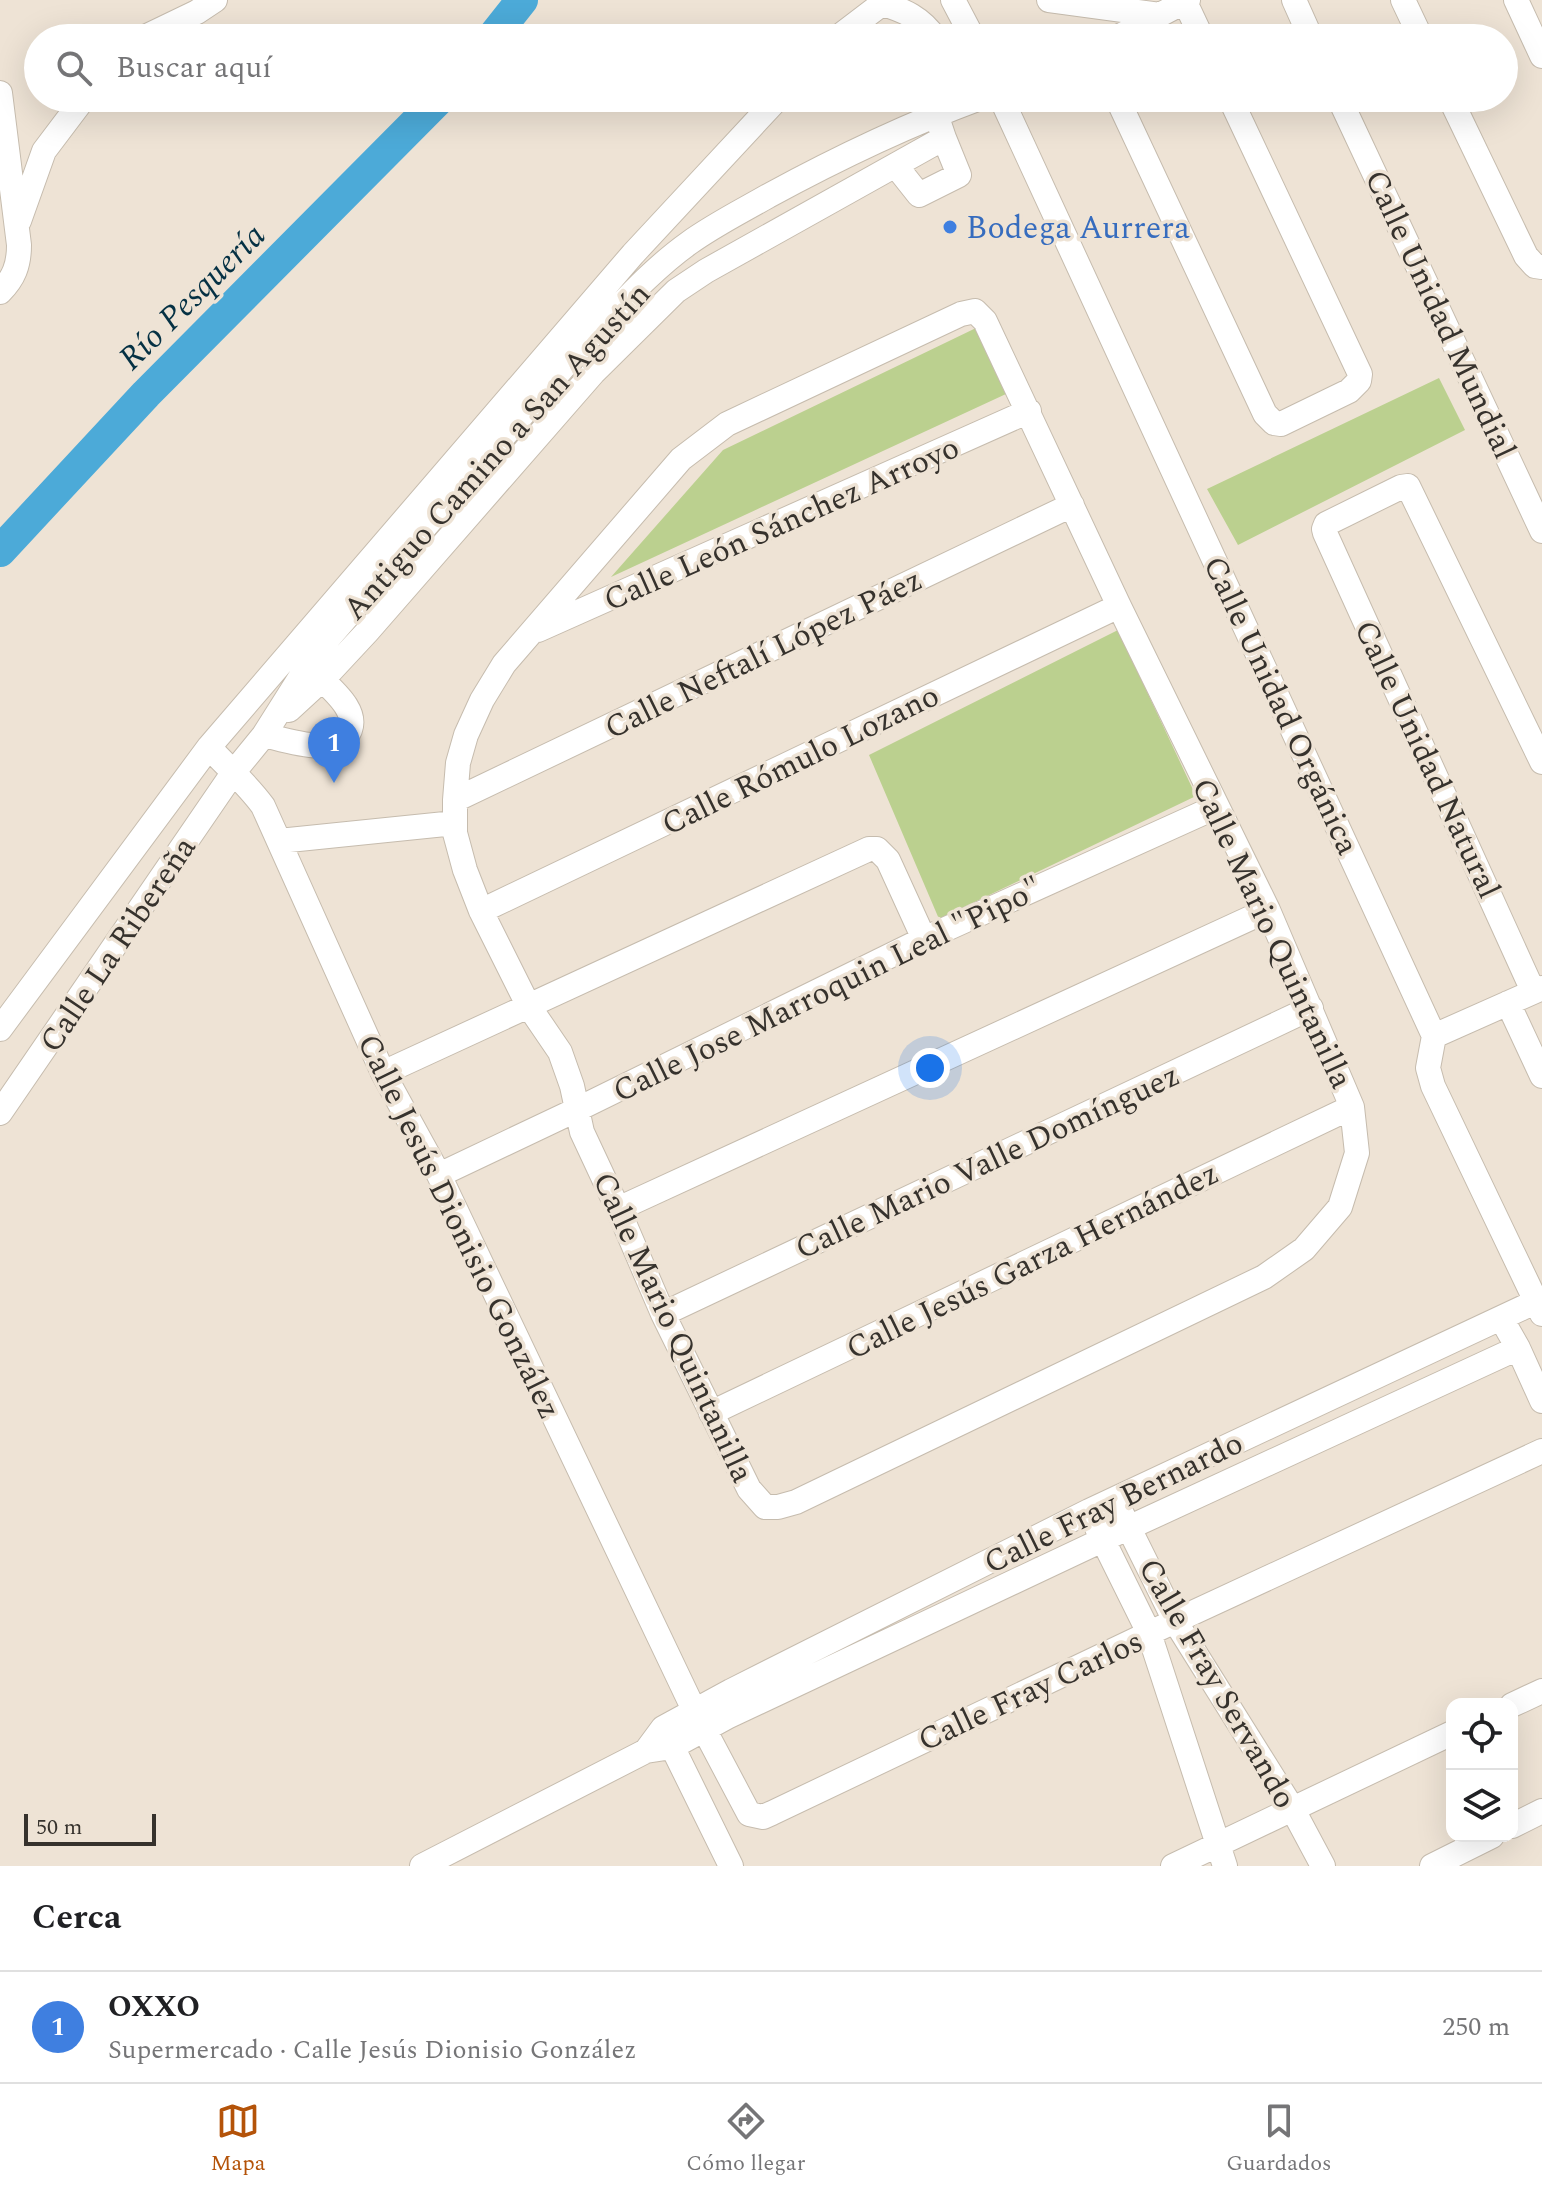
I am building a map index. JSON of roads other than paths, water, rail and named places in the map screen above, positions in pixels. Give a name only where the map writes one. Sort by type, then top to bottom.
[{"type":"street","points":[[172,24],[215,0]]},
{"type":"street","points":[[953,0],[966,24]]},
{"type":"street","points":[[1049,0],[1160,15]]},
{"type":"street","points":[[1294,0],[1305,24]]},
{"type":"street","points":[[1403,0],[1414,24]]},
{"type":"street","points":[[1516,0],[1542,56]]},
{"type":"street","points":[[1143,24],[1187,1],[1196,24]]},
{"type":"street","points":[[855,24],[884,2],[917,17],[923,24]]},
{"type":"street","points":[[0,93],[19,261],[14,276],[0,292]]},
{"type":"street","points":[[18,234],[44,151],[73,112]]},
{"type":"street","name":"Antiguo Camino a San Agustín","points":[[209,747],[633,254],[765,112]]},
{"type":"street","name":"Antiguo Camino a San Agustín","points":[[315,673],[326,641],[587,340],[645,281],[679,251],[717,225],[927,112]]},
{"type":"street","points":[[896,166],[919,195],[959,175],[944,138],[940,112]]},
{"type":"street","name":"Calle Unidad Orgánica","points":[[1007,112],[1434,1036]]},
{"type":"street","points":[[1124,112],[1265,414],[1274,423],[1281,424],[1349,391],[1359,381],[1360,374],[1237,112]]},
{"type":"street","name":"Calle Unidad Mundial","points":[[1346,112],[1542,531]]},
{"type":"street","points":[[1457,112],[1534,261]]},
{"type":"street","points":[[233,773],[278,714],[291,708],[315,673],[449,539],[593,373],[676,291],[706,271],[944,138]]},
{"type":"street","points":[[8,150],[44,151]]},
{"type":"street","points":[[645,281],[749,227],[825,204]]},
{"type":"street","name":"Calle Mario Quintanilla","points":[[975,311],[981,316],[1072,505],[1268,910],[1352,1107],[1357,1153],[1340,1207],[1304,1249],[1264,1277],[796,1502],[765,1507],[754,1497],[663,1314],[582,1132],[572,1086],[560,1052],[528,1005],[481,911],[465,870],[455,833],[455,812],[458,763],[466,735],[482,700],[504,664],[681,459],[727,424],[961,314],[975,311]]},
{"type":"street","name":"Calle León Sánchez Arroyo","points":[[532,633],[1029,411]]},
{"type":"street","name":"Calle Unidad Natural","points":[[1538,989],[1331,547],[1324,526],[1408,486],[1542,762]]},
{"type":"street","points":[[449,539],[451,497]]},
{"type":"street","name":"Calle Neftalí López Páez","points":[[279,841],[455,812],[1072,505]]},
{"type":"street","name":"Calle Rómulo Lozano","points":[[481,911],[1119,606]]},
{"type":"street","points":[[264,735],[301,744],[323,745],[334,745],[347,737],[352,723],[346,706],[315,673]]},
{"type":"street","name":"Calle Jesús Dionisio González","points":[[209,747],[250,788],[263,806],[383,1073],[439,1175],[698,1718]]},
{"type":"street","name":"Calle La Ribereña","points":[[0,1029],[209,747]]},
{"type":"street","name":"Calle La Ribereña","points":[[0,1113],[9,1083],[233,773]]},
{"type":"street","name":"Calle Jose Marroquin Leal \"Pipo\"","points":[[439,1175],[924,939],[1216,807]]},
{"type":"street","points":[[383,1073],[869,849],[877,849],[888,860],[924,939]]},
{"type":"street","points":[[618,1209],[1268,910]]},
{"type":"street","points":[[1538,989],[1434,1036],[1428,1068],[1433,1086],[1539,1308]]},
{"type":"street","points":[[1508,1003],[1542,1076]]},
{"type":"street","name":"Calle Mario Valle Domínguez","points":[[663,1314],[1311,1008]]},
{"type":"street","name":"Calle Jesús Garza Hernández","points":[[711,1413],[1352,1107]]},
{"type":"street","name":"Calle Fray Bernardo","points":[[698,1718],[1089,1511],[1501,1318],[1539,1308]]},
{"type":"street","points":[[1501,1318],[1542,1401]]},
{"type":"street","name":"Calle Fray Bernardo","points":[[698,1718],[1103,1540],[1518,1348]]},
{"type":"street","name":"Calle Fray Carlos","points":[[698,1718],[744,1808],[749,1814],[763,1817],[1542,1451]]},
{"type":"street","name":"Calle Fray Servando","points":[[1114,1499],[1175,1621],[1292,1808],[1323,1866]]},
{"type":"street","name":"Calle Fray Servando","points":[[1089,1511],[1149,1633],[1221,1856]]},
{"type":"street","points":[[1518,1702],[1542,1691]]},
{"type":"street","points":[[422,1866],[646,1751],[698,1718]]},
{"type":"street","points":[[1173,1866],[1221,1856],[1292,1808],[1446,1736]]},
{"type":"street","points":[[668,1738],[731,1866]]},
{"type":"street","points":[[1518,1823],[1542,1811]]},
{"type":"street","points":[[1432,1866],[1480,1842]]},
{"type":"waterway","name":"Río Pesquería","points":[[503,24],[522,0]]},
{"type":"waterway","name":"Río Pesquería","points":[[0,551],[146,394],[426,112]]},
{"type":"place","name":"Bodega Aurrera","points":[[950,227]]},
{"type":"place","name":"OXXO","points":[[334,783]]}]
